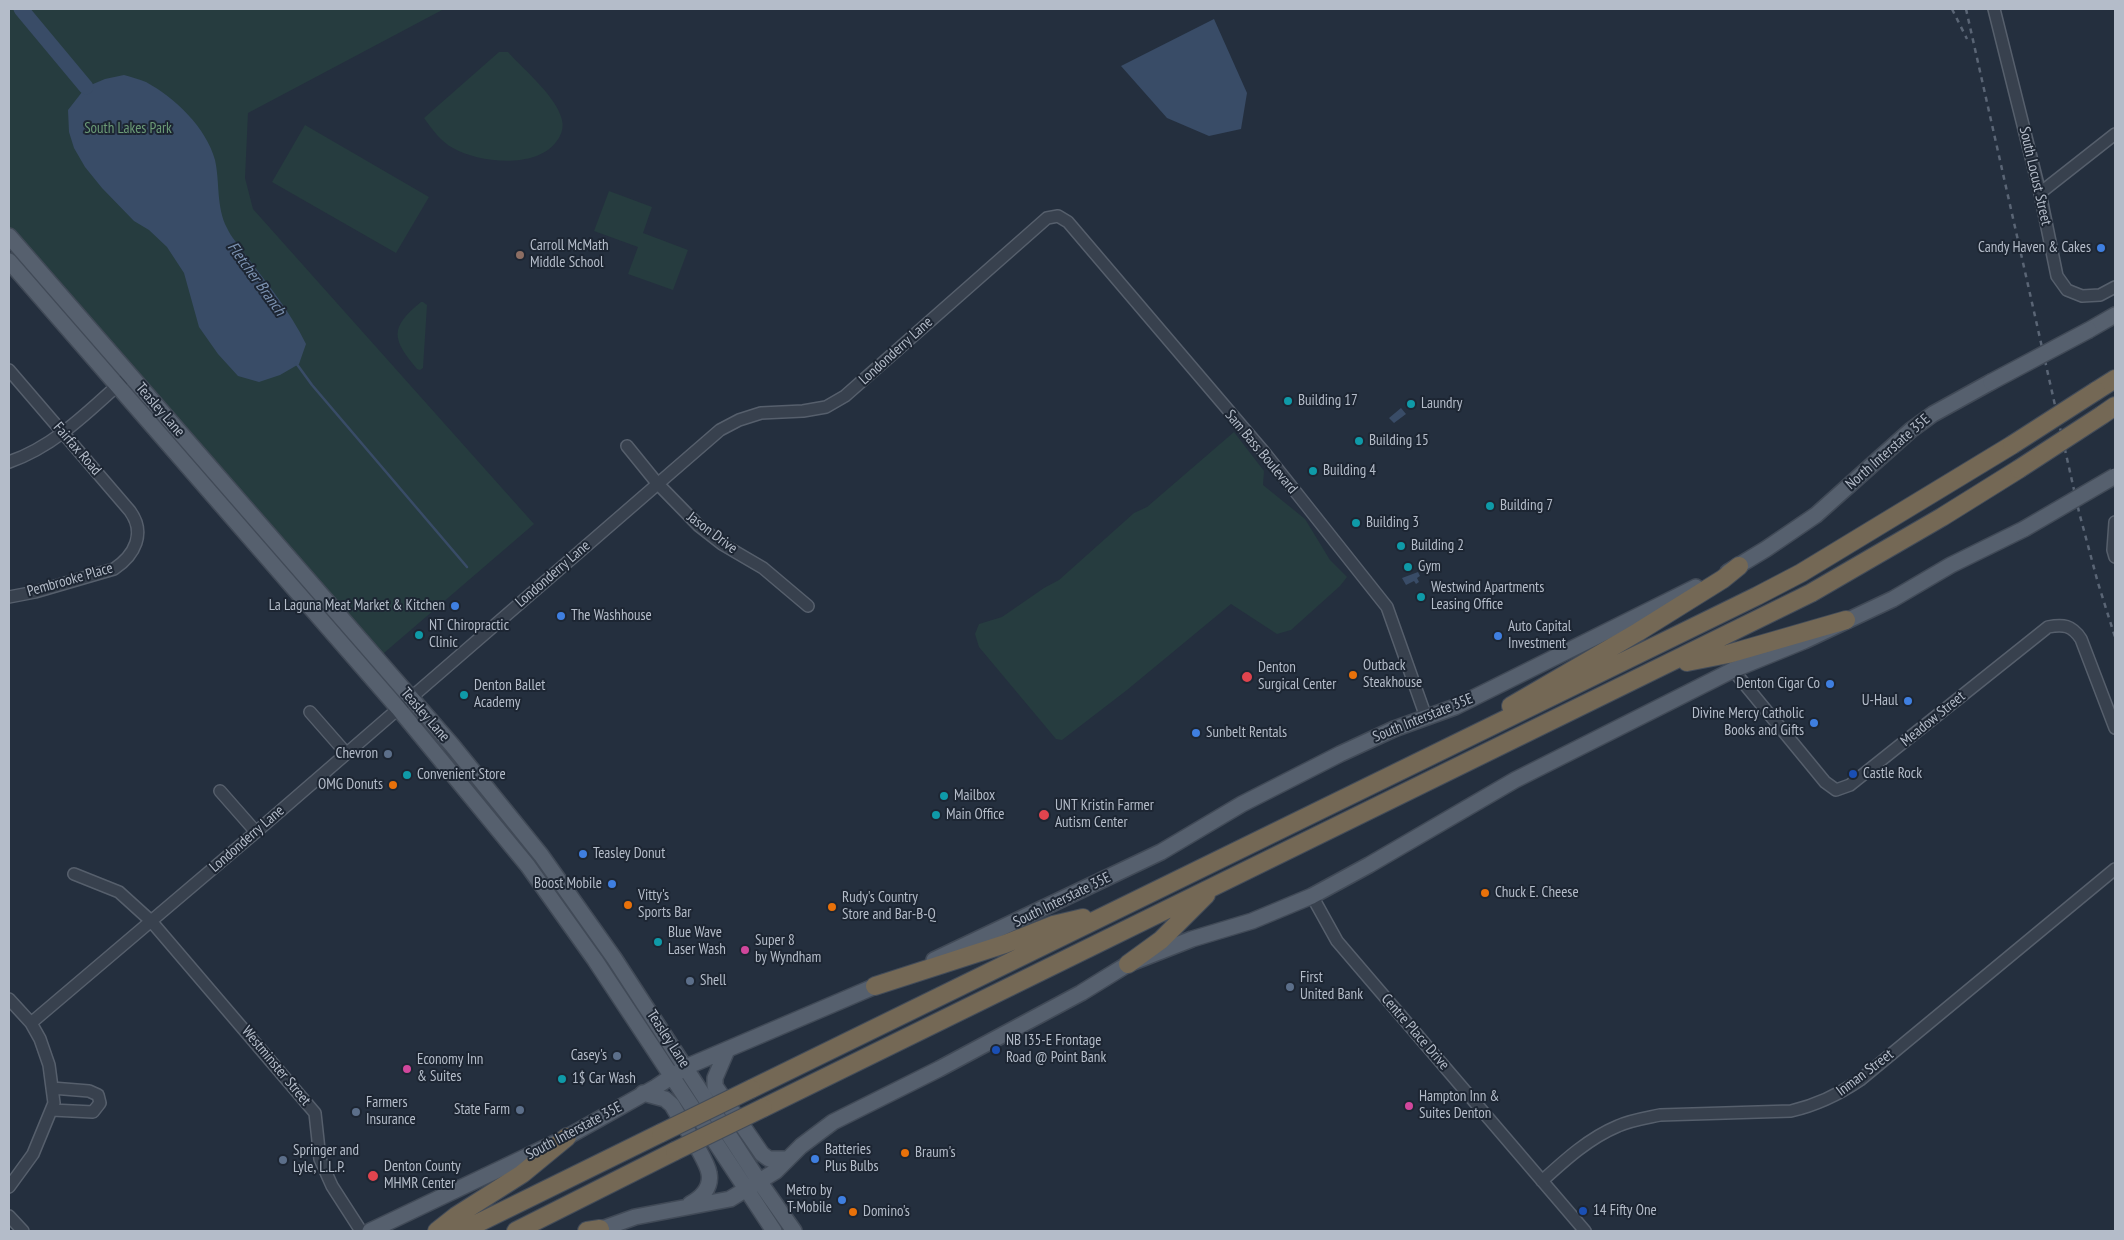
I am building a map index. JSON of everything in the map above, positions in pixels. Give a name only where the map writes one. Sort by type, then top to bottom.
[{"type":"highway","points":[[462,1231],[1112,910],[1433,756],[1801,573],[2012,445],[2115,379]]},
{"type":"highway","points":[[516,1231],[1811,593],[1942,517],[2108,411]]},
{"type":"highway","points":[[1433,756],[1489,718],[1689,601],[1724,579],[1744,563]]},
{"type":"highway","points":[[1664,666],[1728,654],[1846,620]]},
{"type":"highway","points":[[1128,964],[1161,940],[1214,887]]},
{"type":"highway","points":[[875,986],[1005,944],[1053,925],[1112,910]]},
{"type":"highway","points":[[437,1231],[456,1216],[522,1174],[566,1137]]},
{"type":"main road","name":"Teasley Lane","points":[[9,236],[452,746],[541,855],[614,958],[759,1181],[794,1231]]},
{"type":"main road","name":"Teasley Lane","points":[[9,261],[398,708],[528,866],[595,960],[774,1231]]},
{"type":"main road","name":"North Interstate 35E","points":[[1744,563],[1816,515],[1911,430],[1932,414],[2115,315]]},
{"type":"main road","points":[[594,1231],[635,1218],[730,1199],[776,1171],[787,1158],[813,1136],[838,1119],[939,1069],[1081,993],[1128,964],[1192,940],[1252,921],[1312,896],[1515,780],[1733,670],[1804,641],[1893,599],[1951,565],[2024,529],[2115,476]]},
{"type":"main road","name":"South Interstate 35E","points":[[370,1231],[566,1137],[686,1067],[989,935],[1146,860],[1186,839],[1242,804],[1340,754],[1426,717],[1455,707],[1744,563]]},
{"type":"main road","points":[[528,866],[541,855]]},
{"type":"main road","points":[[727,1050],[715,1078],[715,1086],[762,1154],[768,1159],[787,1158]]},
{"type":"main road","points":[[644,1093],[665,1098],[672,1105],[710,1172],[706,1191],[698,1200],[684,1207]]},
{"type":"street","name":"South Locust Street","points":[[1994,9],[2040,193],[2057,276],[2071,293],[2082,296],[2100,295],[2115,287]]},
{"type":"street","points":[[2040,193],[2115,134]]},
{"type":"street","name":"Sam Bass Boulevard","points":[[1054,217],[1058,216],[1068,222],[1174,345],[1264,452],[1387,607],[1426,717]]},
{"type":"street","name":"Londonderry Lane","points":[[31,1024],[720,430],[739,420],[761,413],[803,411],[826,407],[845,396],[1047,218],[1054,217]]},
{"type":"street","name":"Fairfax Road","points":[[9,370],[130,511],[136,519],[138,531]]},
{"type":"street","points":[[9,462],[28,456],[64,432],[129,375]]},
{"type":"street","name":"Jason Drive","points":[[627,446],[657,483],[699,526],[722,544],[763,568],[808,606]]},
{"type":"street","points":[[2115,522],[2113,550],[2115,557]]},
{"type":"street","name":"Pembrooke Place","points":[[9,597],[35,592],[114,569],[123,563],[134,550],[138,531]]},
{"type":"street","name":"Meadow Street","points":[[1733,670],[1830,788],[1836,790],[1850,785],[2048,627],[2062,624],[2074,629],[2081,639],[2115,728]]},
{"type":"street","points":[[310,712],[346,753]]},
{"type":"street","points":[[220,790],[256,832]]},
{"type":"street","name":"Inman Street","points":[[1542,1181],[1576,1151],[1597,1137],[1632,1121],[1660,1116],[1791,1111],[1812,1106],[1834,1097],[1860,1080],[2115,869]]},
{"type":"street","name":"Westminster Street","points":[[74,874],[119,892],[151,921],[315,1113],[320,1159],[332,1186],[361,1231]]},
{"type":"street","name":"Centre Place Drive","points":[[1312,896],[1337,941],[1585,1231]]},
{"type":"street","points":[[9,999],[31,1024],[40,1039],[49,1065],[52,1088],[52,1110],[33,1154],[9,1187]]},
{"type":"street","points":[[52,1088],[89,1090],[98,1095],[100,1103],[93,1112],[52,1110]]},
{"type":"street","points":[[9,1216],[23,1231]]},
{"type":"green space","name":"South Lakes Park","points":[[9,9],[444,9],[248,113],[245,178],[253,209],[534,524],[377,659],[9,237]]},
{"type":"green space","points":[[499,52],[508,52],[539,84],[554,102],[563,123],[561,135],[547,151],[521,160],[492,160],[464,153],[453,148],[437,135],[424,118]]},
{"type":"green space","points":[[305,125],[429,197],[396,253],[272,182]]},
{"type":"green space","points":[[609,191],[652,207],[643,233],[688,250],[673,290],[628,274],[638,247],[594,231]]},
{"type":"green space","points":[[421,302],[427,305],[423,368],[420,370],[417,369],[403,350],[398,334],[403,319]]},
{"type":"green space","points":[[1234,432],[1264,471],[1263,485],[1305,519],[1330,560],[1347,577],[1340,586],[1291,630],[1277,634],[1231,604],[1127,690],[1062,740],[1056,739],[979,647],[975,634],[979,624],[1002,617],[1059,580],[1134,513],[1147,507]]},
{"type":"water","points":[[1214,19],[1247,93],[1241,129],[1209,136],[1167,118],[1121,66]]},
{"type":"water","points":[[124,75],[146,82],[168,96],[188,115],[205,136],[217,168],[221,212],[227,228],[285,308],[306,344],[299,364],[280,375],[259,382],[238,376],[218,354],[199,327],[184,273],[167,247],[149,230],[134,221],[102,188],[85,167],[74,148],[69,132],[68,110],[86,87],[105,79]]},
{"type":"water","points":[[1401,408],[1406,414],[1394,423],[1389,418]]},
{"type":"water","points":[[1418,572],[1420,576],[1417,578],[1419,582],[1416,584],[1414,581],[1406,585],[1402,578]]},
{"type":"waterway","name":"Fletcher Branch","points":[[21,9],[86,87]]},
{"type":"waterway","name":"Fletcher Branch","points":[[296,363],[312,385],[467,567]]},
{"type":"railway","points":[[1952,9],[1967,39]]},
{"type":"railway","points":[[1966,9],[2079,512],[2115,637]]},
{"type":"place","name":"Candy Haven & Cakes","points":[[2101,248]]},
{"type":"place","name":"Carroll McMath Middle School","points":[[520,255]]},
{"type":"place","name":"Building 17","points":[[1288,401]]},
{"type":"place","name":"Laundry","points":[[1411,404]]},
{"type":"place","name":"Building 15","points":[[1359,441]]},
{"type":"place","name":"Building 4","points":[[1313,471]]},
{"type":"place","name":"Building 7","points":[[1490,506]]},
{"type":"place","name":"Building 3","points":[[1356,523]]},
{"type":"place","name":"Building 2","points":[[1401,546]]},
{"type":"place","name":"Gym","points":[[1408,567]]},
{"type":"place","name":"Westwind Apartments Leasing Office","points":[[1421,597]]},
{"type":"place","name":"La Laguna Meat Market & Kitchen","points":[[455,606]]},
{"type":"place","name":"The Washhouse","points":[[561,616]]},
{"type":"place","name":"NT Chiropractic Clinic","points":[[419,635]]},
{"type":"place","name":"Auto Capital Investment","points":[[1498,636]]},
{"type":"place","name":"Outback Steakhouse","points":[[1353,675]]},
{"type":"place","name":"Denton Surgical Center","points":[[1247,677]]},
{"type":"place","name":"Denton Cigar Co","points":[[1830,684]]},
{"type":"place","name":"Denton Ballet Academy","points":[[464,695]]},
{"type":"place","name":"U-Haul","points":[[1908,701]]},
{"type":"place","name":"Divine Mercy Catholic Books and Gifts","points":[[1814,723]]},
{"type":"place","name":"Sunbelt Rentals","points":[[1196,733]]},
{"type":"place","name":"Chevron","points":[[388,754]]},
{"type":"place","name":"Castle Rock","points":[[1853,774]]},
{"type":"place","name":"Convenient Store","points":[[407,775]]},
{"type":"place","name":"OMG Donuts","points":[[393,785]]},
{"type":"place","name":"Mailbox","points":[[944,796]]},
{"type":"place","name":"Main Office","points":[[936,815]]},
{"type":"place","name":"UNT Kristin Farmer Autism Center","points":[[1044,815]]},
{"type":"place","name":"Teasley Donut","points":[[583,854]]},
{"type":"place","name":"Boost Mobile","points":[[612,884]]},
{"type":"place","name":"Chuck E. Cheese","points":[[1485,893]]},
{"type":"place","name":"Vitty's Sports Bar","points":[[628,905]]},
{"type":"place","name":"Rudy's Country Store and Bar-B-Q","points":[[832,907]]},
{"type":"place","name":"Blue Wave Laser Wash","points":[[658,942]]},
{"type":"place","name":"Super 8 by Wyndham","points":[[745,950]]},
{"type":"place","name":"Shell","points":[[690,981]]},
{"type":"place","name":"First United Bank","points":[[1290,987]]},
{"type":"place","name":"NB I35-E Frontage Road @ Point Bank","points":[[996,1050]]},
{"type":"place","name":"Casey's","points":[[617,1056]]},
{"type":"place","name":"Economy Inn & Suites","points":[[407,1069]]},
{"type":"place","name":"1$ Car Wash","points":[[562,1079]]},
{"type":"place","name":"Hampton Inn & Suites Denton","points":[[1409,1106]]},
{"type":"place","name":"State Farm","points":[[520,1110]]},
{"type":"place","name":"Farmers Insurance","points":[[356,1112]]},
{"type":"place","name":"Braum's","points":[[905,1153]]},
{"type":"place","name":"Batteries Plus Bulbs","points":[[815,1159]]},
{"type":"place","name":"Springer and Lyle, L.L.P.","points":[[283,1160]]},
{"type":"place","name":"Denton County MHMR Center","points":[[373,1176]]},
{"type":"place","name":"Metro by T-Mobile","points":[[842,1200]]},
{"type":"place","name":"14 Fifty One","points":[[1583,1211]]},
{"type":"place","name":"Domino's","points":[[853,1212]]}]
